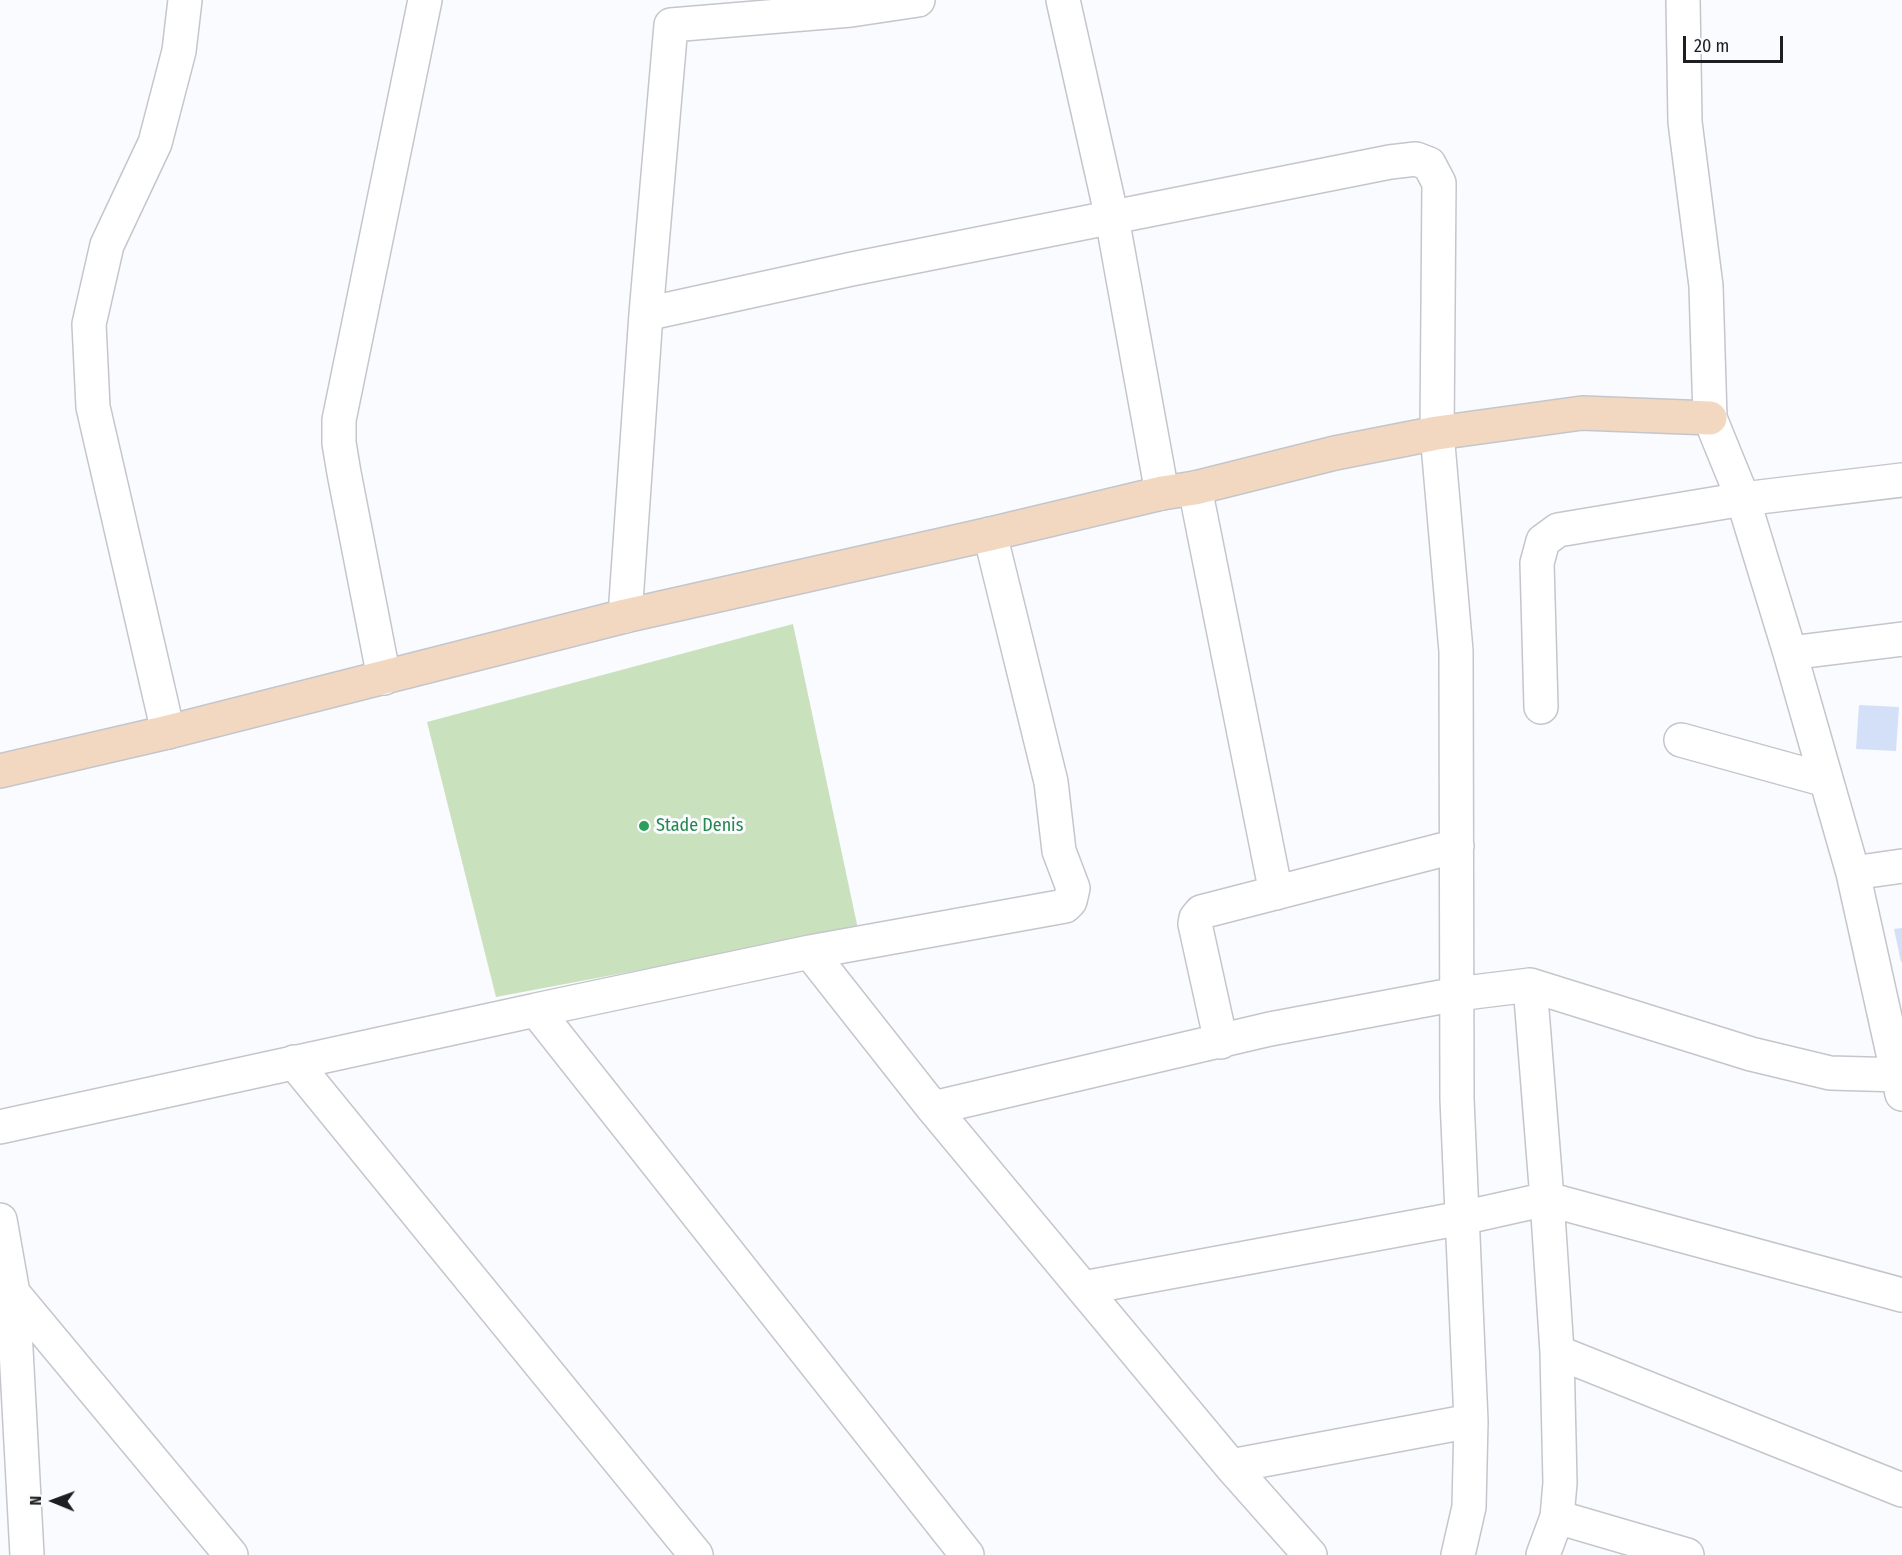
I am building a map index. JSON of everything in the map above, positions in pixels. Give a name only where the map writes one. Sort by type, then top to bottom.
[{"type":"street","points":[[168,732],[93,407],[89,324],[107,245],[155,143],[180,51],[184,0]]},
{"type":"street","points":[[384,678],[344,473],[339,443],[339,420],[425,0]]},
{"type":"street","points":[[625,616],[669,13],[851,10],[918,0]]},
{"type":"street","points":[[1063,0],[1112,218],[1162,493]]},
{"type":"street","points":[[933,1108],[1270,1029],[1457,994],[1530,985],[1751,1054],[1830,1073],[1901,1081],[1852,873],[1790,653],[1743,499],[1710,418],[1706,286],[1685,122],[1683,0]]},
{"type":"street","points":[[646,314],[852,269],[1390,162],[1416,159],[1429,164],[1439,183],[1437,433],[1455,651],[1456,1099],[1472,1421],[1469,1507],[1458,1555]]},
{"type":"street","points":[[0,771],[168,732],[625,616],[1162,493],[1195,488],[1335,453],[1437,433],[1582,413],[1710,418]]},
{"type":"street","points":[[1541,707],[1538,563],[1543,541],[1558,530],[1743,499],[1902,480]]},
{"type":"street","points":[[1195,488],[1275,892]]},
{"type":"street","points":[[0,1127],[810,952],[1065,906],[1070,901],[1073,888],[1059,851],[1051,782],[990,534]]},
{"type":"street","points":[[1790,653],[1902,639]]},
{"type":"street","points":[[1681,740],[1826,780]]},
{"type":"street","points":[[1221,1042],[1195,924],[1201,912],[1456,846]]},
{"type":"street","points":[[1852,873],[1902,867]]},
{"type":"street","points":[[810,952],[933,1108],[1231,1467],[1310,1555]]},
{"type":"street","points":[[1530,985],[1557,1352],[1560,1483],[1557,1517],[1543,1555]]},
{"type":"street","points":[[537,1010],[967,1555]]},
{"type":"street","points":[[294,1062],[696,1555]]},
{"type":"street","points":[[1083,1288],[1462,1218],[1547,1198],[1902,1295]]},
{"type":"street","points":[[0,1220],[12,1293],[27,1555]]},
{"type":"street","points":[[12,1293],[231,1555]]},
{"type":"street","points":[[1557,1352],[1902,1490]]},
{"type":"street","points":[[1231,1467],[1472,1421]]},
{"type":"street","points":[[1557,1517],[1688,1555]]},
{"type":"green space","name":"Stade Denis","points":[[793,624],[858,929],[496,997],[427,722]]},
{"type":"building","points":[[1859,705],[1899,707],[1896,751],[1856,749]]},
{"type":"building","points":[[1902,928],[1902,962],[1901,962],[1894,929]]},
{"type":"place","name":"Stade Denis","points":[[644,826]]}]
